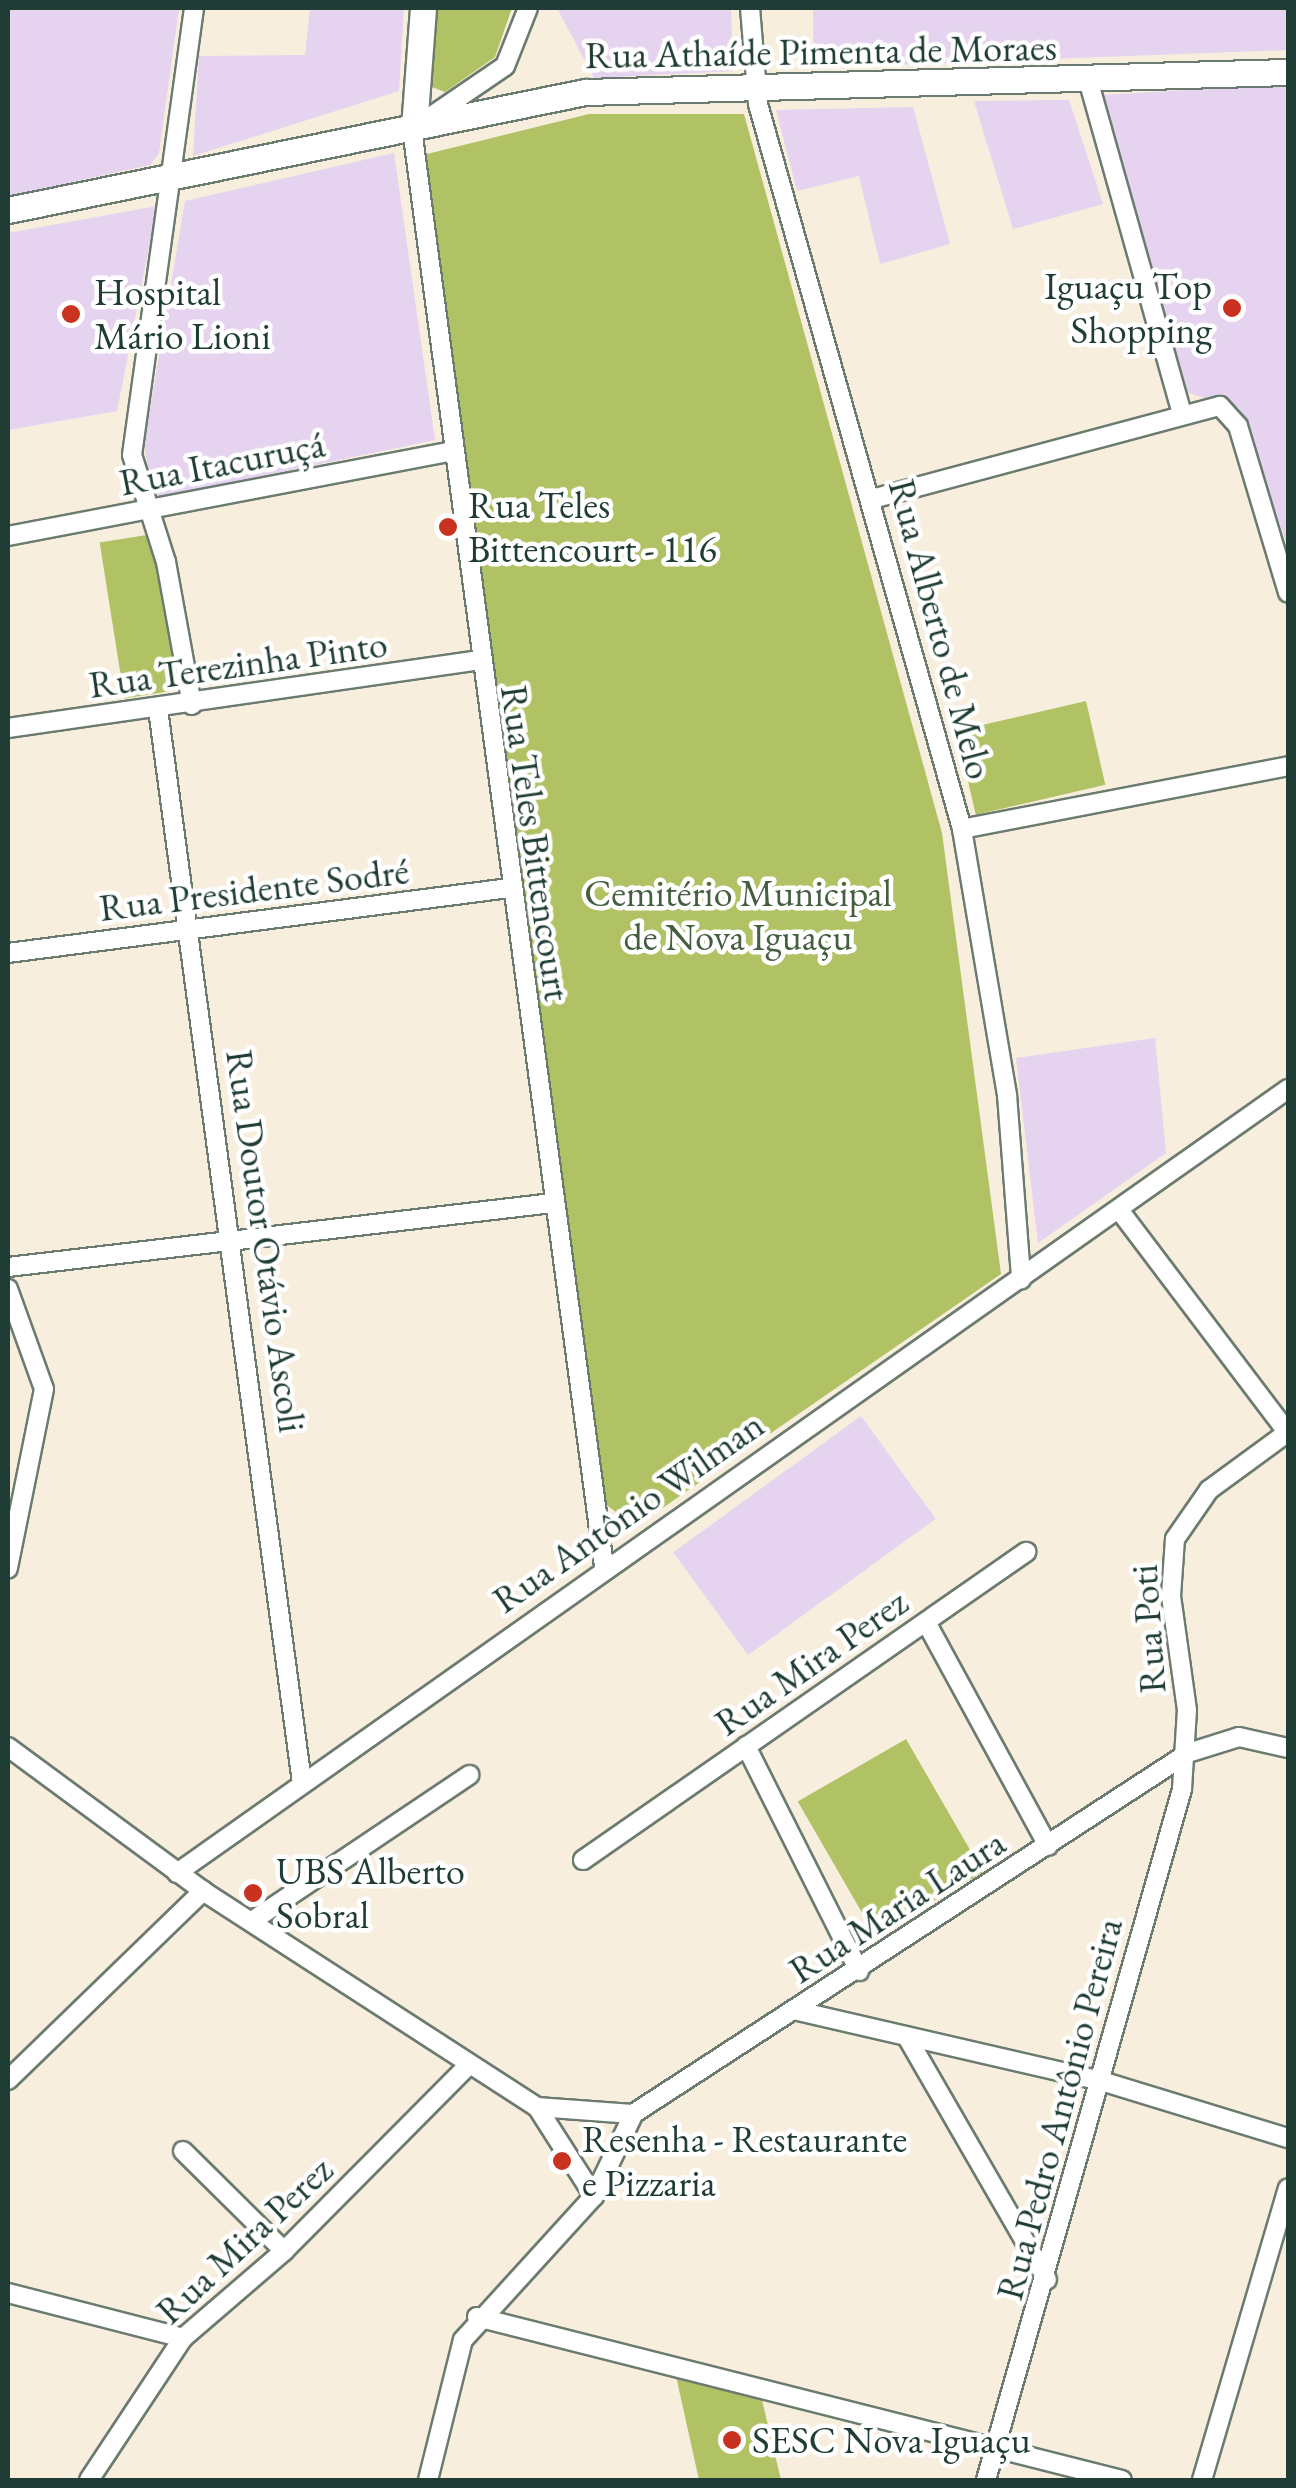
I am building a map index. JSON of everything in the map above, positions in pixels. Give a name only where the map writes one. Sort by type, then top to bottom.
[{"type":"main road","points":[[397,142],[423,8]]},
{"type":"main road","name":"Rua Athaíde Pimenta de Moraes","points":[[8,210],[397,142],[556,96],[753,83],[1088,83],[1288,72]]},
{"type":"street","points":[[192,704],[166,562],[146,511],[133,428],[173,179],[194,8]]},
{"type":"street","points":[[397,142],[495,78],[528,8]]},
{"type":"street","name":"Rua Alberto de Melo","points":[[750,8],[753,83],[962,829],[1006,1095],[1021,1279]]},
{"type":"street","points":[[1088,83],[1182,413]]},
{"type":"street","name":"Rua Teles Bittencourt","points":[[397,142],[448,452],[604,1566]]},
{"type":"street","points":[[872,499],[1182,413],[1220,406],[1235,418],[1288,593]]},
{"type":"street","name":"Rua Itacuruçá","points":[[8,536],[448,452]]},
{"type":"street","name":"Rua Terezinha Pinto","points":[[8,728],[158,710],[478,660]]},
{"type":"street","name":"Rua Doutor Otávio Ascoli","points":[[158,710],[235,1240],[302,1782]]},
{"type":"street","points":[[962,829],[1288,766]]},
{"type":"street","name":"Rua Presidente Sodré","points":[[8,953],[509,888]]},
{"type":"street","name":"Rua Antônio Wilman","points":[[178,1873],[604,1566],[1120,1210],[1288,1089]]},
{"type":"street","points":[[8,1267],[552,1203]]},
{"type":"street","points":[[1120,1210],[1288,1432]]},
{"type":"street","points":[[8,1290],[44,1390],[8,1568]]},
{"type":"street","name":"Rua Poti","points":[[1188,1753],[1171,1596],[1175,1538],[1209,1490],[1288,1432]]},
{"type":"street","name":"Rua Mira Perez","points":[[583,1860],[1026,1552]]},
{"type":"street","points":[[926,1622],[1048,1846]]},
{"type":"street","name":"Rua Maria Laura","points":[[633,2114],[798,2011],[1188,1753],[1229,1737],[1288,1748]]},
{"type":"street","points":[[746,1746],[859,1971]]},
{"type":"street","points":[[8,1747],[178,1873],[468,2066],[537,2107],[633,2114],[594,2196],[477,2317],[456,2356],[428,2480]]},
{"type":"street","name":"Rua Pedro Antônio Pereira","points":[[986,2480],[1047,2279],[1188,1753]]},
{"type":"street","points":[[252,1921],[470,1776]]},
{"type":"street","points":[[8,2080],[203,1890]]},
{"type":"street","points":[[798,2011],[1098,2080],[1288,2138]]},
{"type":"street","points":[[907,2037],[1047,2279]]},
{"type":"street","name":"Rua Mira Perez","points":[[89,2480],[183,2338],[284,2251],[468,2066]]},
{"type":"street","points":[[537,2107],[594,2196]]},
{"type":"street","points":[[183,2151],[284,2251]]},
{"type":"street","points":[[1202,2480],[1288,2188]]},
{"type":"street","points":[[8,2293],[183,2338]]},
{"type":"street","points":[[477,2317],[1122,2480]]},
{"type":"shaded area","points":[[8,8],[179,8],[159,153],[150,165],[8,196]]},
{"type":"shaded area","points":[[310,8],[404,8],[399,91],[193,156],[199,56],[305,55]]},
{"type":"shaded area","points":[[557,8],[731,8],[733,71],[594,78]]},
{"type":"shaded area","points":[[813,8],[1288,8],[1288,50],[814,68]]},
{"type":"shaded area","name":"Iguaçu Top Shopping","points":[[1288,84],[1288,548],[1240,409],[1182,391],[1100,95]]},
{"type":"shaded area","points":[[1069,100],[1103,204],[1013,229],[974,101]]},
{"type":"shaded area","points":[[913,107],[950,244],[880,264],[859,176],[797,191],[776,110]]},
{"type":"shaded area","points":[[394,153],[435,440],[153,499],[144,445],[185,201]]},
{"type":"shaded area","name":"Hospital Mário Lioni","points":[[157,206],[117,411],[8,430],[8,233]]},
{"type":"shaded area","points":[[1155,1038],[1166,1153],[1038,1243],[1016,1058]]},
{"type":"shaded area","points":[[861,1416],[936,1519],[748,1655],[673,1552]]},
{"type":"green space","points":[[431,8],[512,8],[495,57],[445,92],[429,86]]},
{"type":"green space","name":"Cemitério Municipal de Nova Iguaçu","points":[[589,114],[744,114],[942,833],[1001,1274],[635,1527],[603,1502],[419,156]]},
{"type":"green space","points":[[153,534],[178,690],[124,699],[100,542]]},
{"type":"green space","points":[[1086,701],[1105,785],[976,815],[956,731]]},
{"type":"green space","points":[[906,1739],[983,1872],[875,1935],[798,1802]]},
{"type":"green space","name":"SESC Nova Iguaçu","points":[[674,2367],[762,2400],[781,2480],[699,2480]]},
{"type":"place","name":"Iguaçu Top Shopping","points":[[1232,308]]},
{"type":"place","name":"Hospital Mário Lioni","points":[[71,314]]},
{"type":"place","name":"Rua Teles Bittencourt - 116","points":[[448,527]]},
{"type":"place","name":"UBS Alberto Sobral","points":[[253,1893]]},
{"type":"place","name":"Resenha - Restaurante e Pizzaria","points":[[562,2161]]},
{"type":"place","name":"SESC Nova Iguaçu","points":[[732,2440]]}]
